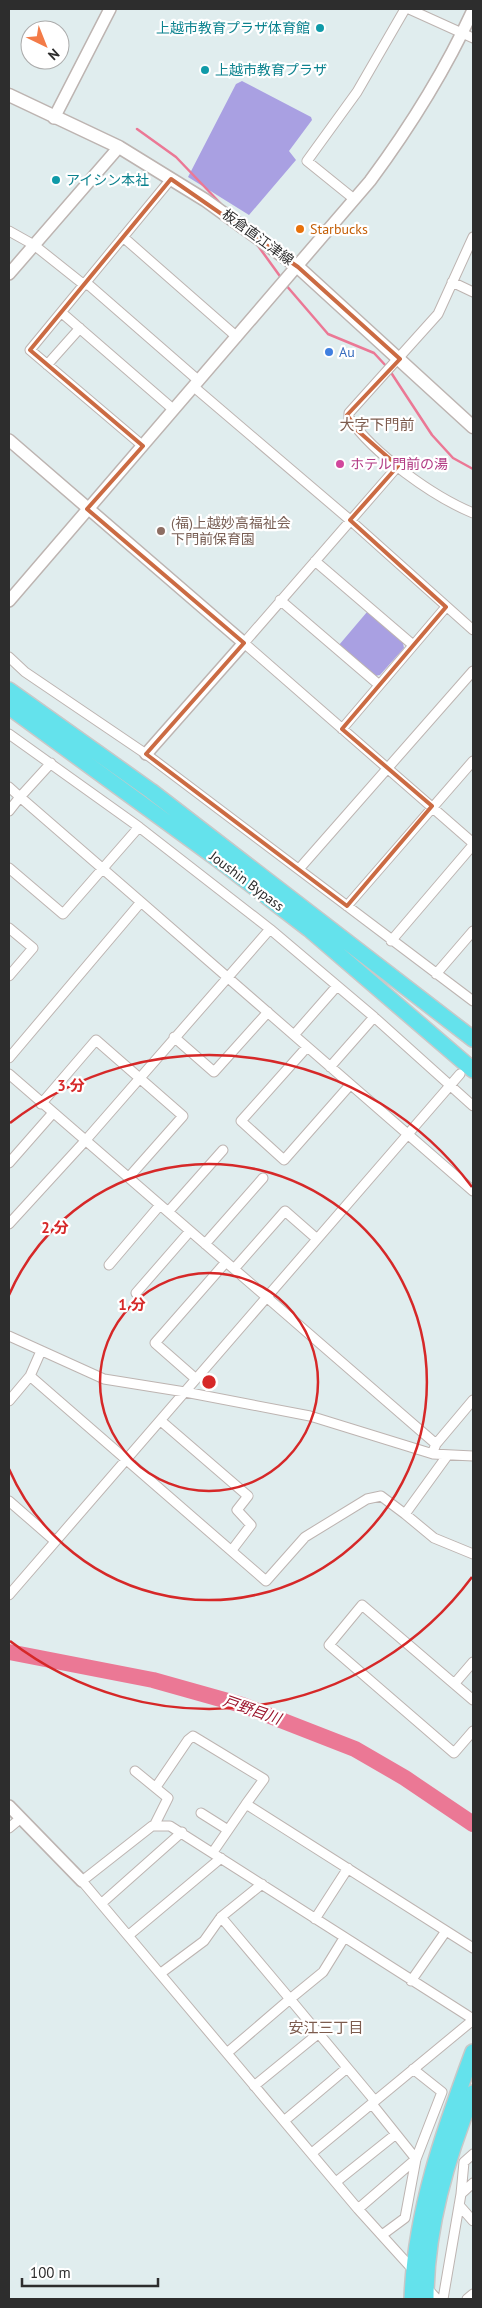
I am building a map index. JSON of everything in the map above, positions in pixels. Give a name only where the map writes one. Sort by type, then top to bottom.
[{"type":"highway","name":"Joushin Bypass","points":[[9,690],[151,791],[473,1039]]},
{"type":"highway","name":"Joushin Bypass","points":[[9,707],[216,858],[309,929],[467,1072]]},
{"type":"highway","points":[[412,2299],[413,2271],[421,2217],[433,2164],[473,2052]]},
{"type":"highway","points":[[426,2293],[428,2258],[440,2190],[459,2129],[473,2093]]},
{"type":"main road","name":"板倉直江津線","points":[[9,95],[54,118],[119,147],[205,200],[298,267],[400,358],[473,427]]},
{"type":"street","points":[[54,118],[110,9]]},
{"type":"street","points":[[354,199],[307,161],[357,92],[405,9]]},
{"type":"street","points":[[409,9],[468,36]]},
{"type":"street","points":[[9,601],[298,267],[354,199],[406,131],[468,36],[473,10]]},
{"type":"street","points":[[9,274],[119,147]]},
{"type":"street","points":[[142,446],[30,350],[171,179]]},
{"type":"street","points":[[9,231],[34,245],[83,284],[90,286],[473,630]]},
{"type":"street","points":[[123,237],[237,337]]},
{"type":"street","points":[[473,237],[438,314],[349,412],[349,418],[358,432],[398,466],[445,500],[473,513]]},
{"type":"street","points":[[452,282],[473,292]]},
{"type":"street","points":[[62,313],[174,410]]},
{"type":"street","points":[[47,365],[80,328]]},
{"type":"street","points":[[9,440],[432,806],[473,844],[391,941]]},
{"type":"street","points":[[146,754],[398,466]]},
{"type":"street","points":[[314,561],[413,645]]},
{"type":"street","points":[[280,600],[378,684]]},
{"type":"street","points":[[342,729],[378,684],[446,607]]},
{"type":"street","points":[[9,657],[25,672],[146,754],[391,941],[473,1001]]},
{"type":"street","points":[[299,869],[473,671]]},
{"type":"street","points":[[9,734],[139,826],[270,929],[374,1017],[473,1106]]},
{"type":"street","points":[[9,810],[51,763]]},
{"type":"street","points":[[347,906],[432,806],[472,765]]},
{"type":"street","points":[[9,787],[473,1191]]},
{"type":"street","points":[[9,868],[63,914],[139,826]]},
{"type":"street","points":[[9,1058],[140,902]]},
{"type":"street","points":[[9,928],[33,948],[9,976]]},
{"type":"street","points":[[9,1224],[85,1141],[270,929]]},
{"type":"street","points":[[436,974],[473,931]]},
{"type":"street","points":[[294,1036],[337,986]]},
{"type":"street","points":[[174,1037],[214,1072],[268,1012]]},
{"type":"street","points":[[330,1068],[374,1017]]},
{"type":"street","points":[[42,1104],[96,1040],[183,1116],[129,1177]]},
{"type":"street","points":[[307,1047],[241,1121],[284,1160],[350,1084]]},
{"type":"street","points":[[9,1595],[407,1135],[450,1086],[467,1072]]},
{"type":"street","points":[[9,1076],[129,1177],[436,1444]]},
{"type":"street","points":[[9,1163],[52,1114]]},
{"type":"street","points":[[168,1212],[223,1150]]},
{"type":"street","points":[[205,1244],[263,1178]]},
{"type":"street","points":[[109,1265],[160,1205]]},
{"type":"street","points":[[234,1269],[285,1211],[317,1239]]},
{"type":"street","points":[[136,1293],[190,1231]]},
{"type":"street","points":[[196,1379],[155,1343],[226,1262]]},
{"type":"street","points":[[9,1336],[104,1379],[185,1392],[310,1416],[433,1454],[473,1456]]},
{"type":"street","points":[[9,1401],[30,1376],[41,1351]]},
{"type":"street","points":[[30,1376],[128,1459],[266,1581],[305,1537],[367,1499],[381,1496],[434,1538],[473,1554]]},
{"type":"street","points":[[433,1454],[436,1444],[473,1400]]},
{"type":"street","points":[[161,1421],[248,1496],[237,1510],[251,1525],[232,1550]]},
{"type":"street","points":[[405,1514],[447,1456]]},
{"type":"street","points":[[9,1514],[12,1504],[55,1541]]},
{"type":"street","points":[[473,1700],[362,1605],[329,1644],[454,1753],[473,1730]]},
{"type":"street","points":[[455,1683],[473,1662]]},
{"type":"street","points":[[129,1935],[217,1855],[228,1830],[264,1780],[193,1736],[188,1740],[156,1788]]},
{"type":"street","points":[[82,1881],[137,1837],[154,1826],[168,1798],[135,1771]]},
{"type":"street","points":[[246,1804],[473,1948]]},
{"type":"street","points":[[9,1806],[102,1903],[254,2086],[413,2271],[426,2293],[437,2299]]},
{"type":"street","points":[[201,1814],[228,1830]]},
{"type":"street","points":[[9,1828],[21,1818]]},
{"type":"street","points":[[154,1826],[170,1826],[182,1832],[473,2020],[312,2153]]},
{"type":"street","points":[[102,1903],[182,1832]]},
{"type":"street","points":[[315,1919],[348,1868]]},
{"type":"street","points":[[161,1973],[204,1941],[221,1917],[262,1884]]},
{"type":"street","points":[[221,1917],[319,2033],[416,2159]]},
{"type":"street","points":[[411,1980],[446,1931]]},
{"type":"street","points":[[227,2053],[323,1972],[344,1938]]},
{"type":"street","points":[[254,2086],[319,2033]]},
{"type":"street","points":[[284,2121],[347,2068]]},
{"type":"street","points":[[382,2235],[405,2218],[416,2159],[442,2092],[413,2069]]},
{"type":"street","points":[[336,2182],[396,2134]]},
{"type":"street","points":[[443,2299],[461,2194],[464,2162],[473,2154]]},
{"type":"street","points":[[358,2209],[416,2159]]},
{"type":"street","points":[[461,2194],[473,2183]]},
{"type":"street","points":[[459,2205],[473,2221]]},
{"type":"street","points":[[467,2299],[473,2294]]},
{"type":"highlighted area","points":[[171,179],[298,267],[400,359],[347,415],[358,431],[398,466],[350,520],[446,607],[342,729],[432,806],[347,906],[146,754],[244,643],[87,509],[143,446],[30,350]]},
{"type":"shaded area","points":[[242,81],[311,117],[312,120],[289,151],[296,160],[249,215],[188,177],[236,84]]},
{"type":"shaded area","points":[[367,612],[403,643],[404,648],[380,675],[375,676],[339,645]]},
{"type":"waterway","points":[[137,129],[176,157],[221,204]]},
{"type":"waterway","points":[[256,243],[282,279]]},
{"type":"waterway","points":[[285,284],[328,334],[374,353],[387,367]]},
{"type":"waterway","points":[[390,371],[432,435],[453,458],[473,469]]},
{"type":"waterway","name":"戸野目川","points":[[9,1652],[153,1680],[242,1705],[355,1749],[405,1778],[473,1824]]},
{"type":"place","name":"上越市教育プラザ体育館","points":[[320,28]]},
{"type":"place","name":"上越市教育プラザ","points":[[205,70]]},
{"type":"place","name":"アイシン本社","points":[[56,180]]},
{"type":"place","name":"Starbucks","points":[[300,229]]},
{"type":"place","name":"Au","points":[[329,352]]},
{"type":"place","name":"ホテル門前の湯","points":[[340,464]]},
{"type":"place","name":"(福)上越妙高福祉会 下門前保育園","points":[[161,531]]},
{"type":"district","name":"大字下門前","points":[[377,425]]},
{"type":"district","name":"安江三丁目","points":[[326,2028]]}]
